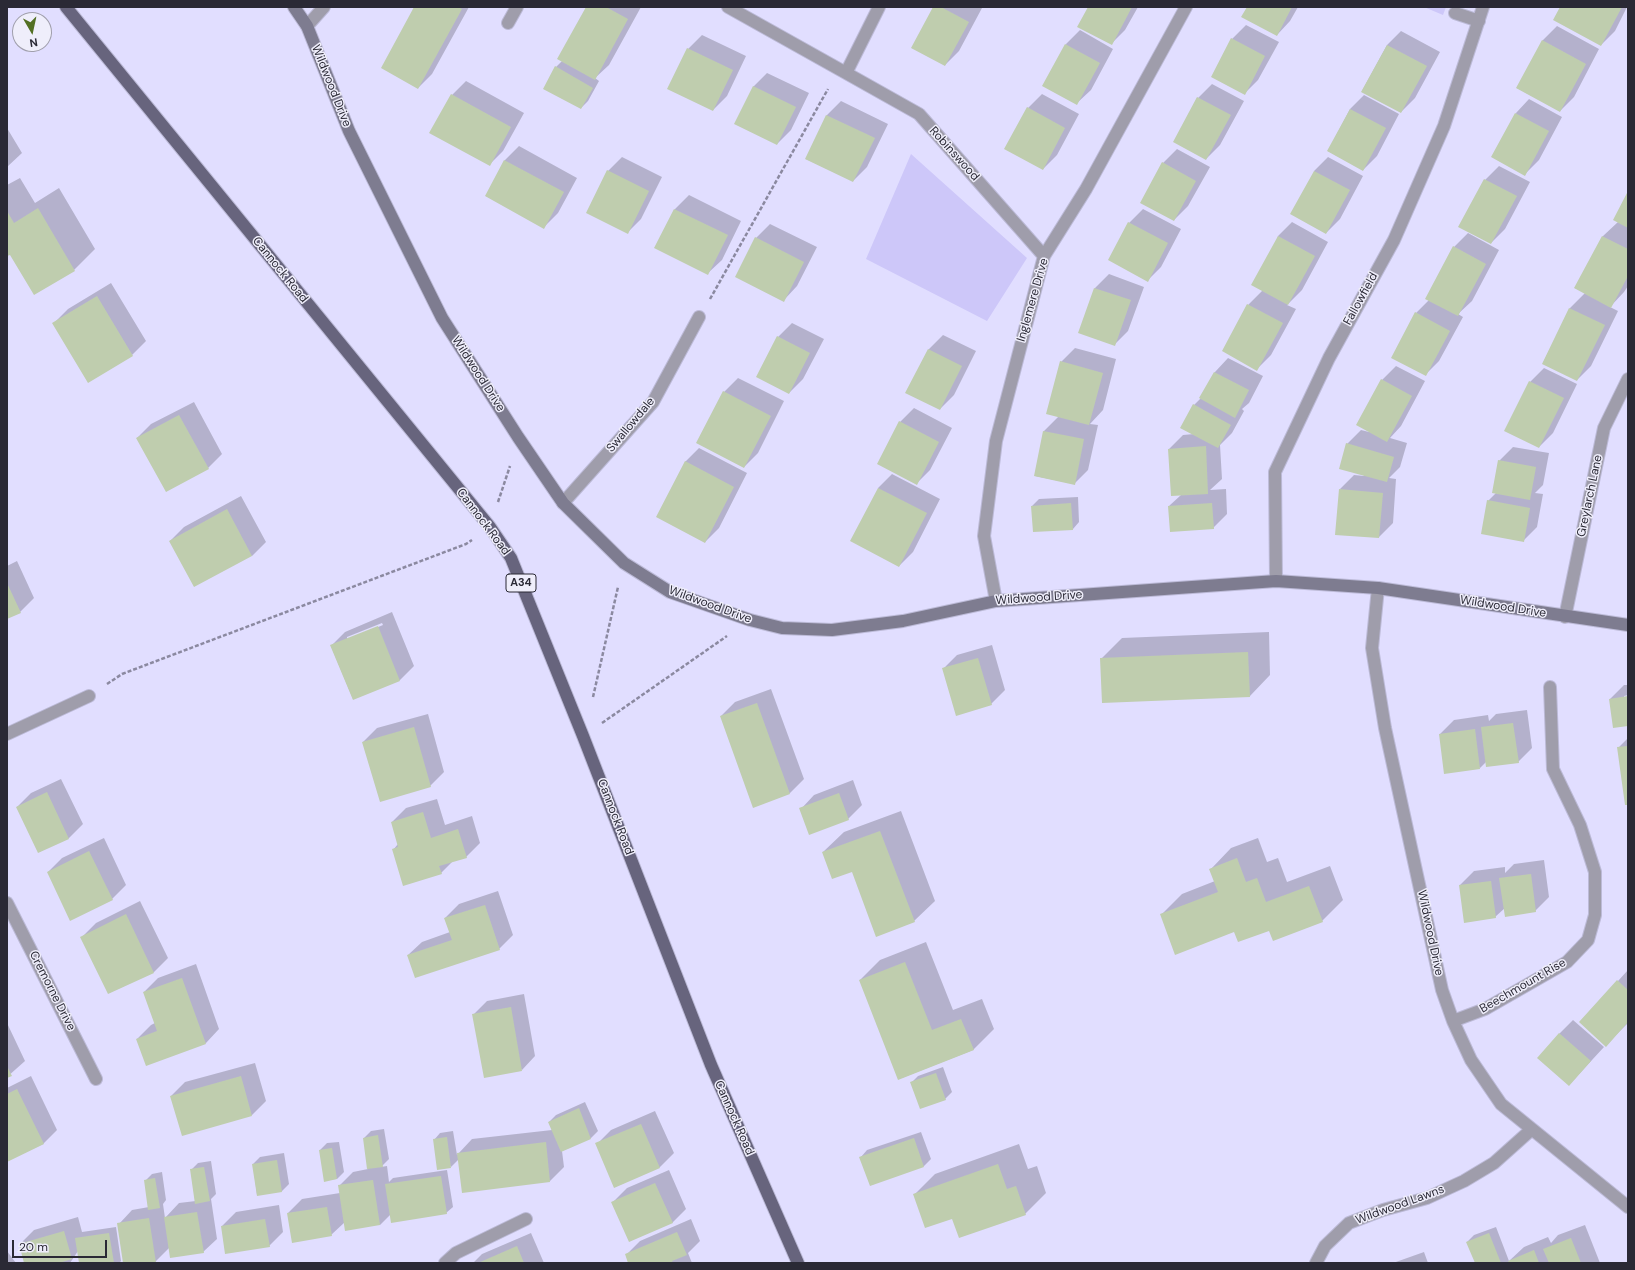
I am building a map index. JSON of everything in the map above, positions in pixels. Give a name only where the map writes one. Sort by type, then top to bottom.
[{"type":"main road","name":"Cannock Road","points":[[66,7],[490,527],[510,558],[583,736],[711,1065],[798,1263]]},
{"type":"street","name":"Wildwood Drive","points":[[294,7],[307,26],[349,131],[442,318],[518,437],[563,503],[624,563],[670,592],[750,620],[782,628],[832,630],[902,621],[996,601],[1276,581],[1378,588],[1565,617],[1628,625]]},
{"type":"street","points":[[307,26],[324,7]]},
{"type":"street","points":[[508,23],[517,7]]},
{"type":"street","name":"Robinswood","points":[[728,7],[919,114],[1044,256]]},
{"type":"street","points":[[843,71],[879,7]]},
{"type":"street","name":"Inglemere Drive","points":[[996,601],[984,536],[996,441],[1044,256],[1086,189],[1186,7]]},
{"type":"street","name":"Fallowfield","points":[[1276,581],[1275,472],[1329,358],[1394,240],[1444,126],[1483,7]]},
{"type":"street","points":[[1455,13],[1479,21]]},
{"type":"street","name":"Swallowdale","points":[[563,503],[653,402],[700,316]]},
{"type":"street","name":"Greylarch Lane","points":[[1565,617],[1604,428],[1628,379]]},
{"type":"street","name":"Wildwood Drive","points":[[1378,588],[1372,648],[1385,728],[1442,990],[1453,1022],[1471,1060],[1502,1104],[1628,1207]]},
{"type":"street","name":"Beechmount Rise","points":[[1453,1022],[1485,1009],[1567,962],[1588,940],[1595,915],[1595,872],[1580,825],[1553,769],[1550,687]]},
{"type":"street","points":[[7,734],[89,696]]},
{"type":"street","name":"Cremorne Drive","points":[[7,903],[96,1079]]},
{"type":"street","name":"Wildwood Lawns","points":[[1316,1263],[1325,1246],[1349,1224],[1383,1210],[1427,1198],[1464,1181],[1494,1163],[1532,1130]]},
{"type":"street","points":[[445,1263],[456,1254],[526,1219]]},
{"type":"path","points":[[700,316],[843,71]]},
{"type":"path","points":[[89,696],[122,674],[466,544],[490,527],[518,437]]},
{"type":"path","points":[[592,699],[624,563]]},
{"type":"path","points":[[583,736],[750,620]]},
{"type":"shaded area","points":[[1424,7],[1446,7],[1443,15]]},
{"type":"shaded area","points":[[911,154],[1027,258],[987,321],[866,259]]},
{"type":"building","points":[[414,7],[458,7],[462,9],[418,89],[381,68]]},
{"type":"building","points":[[586,7],[606,7],[628,19],[595,80],[557,59]]},
{"type":"building","points":[[933,7],[941,7],[969,22],[945,66],[911,48]]},
{"type":"building","points":[[1088,7],[1132,7],[1112,45],[1077,27]]},
{"type":"building","points":[[1247,7],[1292,7],[1277,36],[1241,17]]},
{"type":"building","points":[[1560,7],[1622,7],[1601,46],[1553,20]]},
{"type":"building","points":[[1231,38],[1265,56],[1245,95],[1211,77]]},
{"type":"building","points":[[1542,40],[1586,64],[1560,112],[1516,88]]},
{"type":"building","points":[[1065,44],[1100,63],[1077,105],[1042,86]]},
{"type":"building","points":[[1387,45],[1427,66],[1401,113],[1361,92]]},
{"type":"building","points":[[687,48],[733,70],[713,111],[667,89]]},
{"type":"building","points":[[555,66],[593,88],[581,109],[543,89]]},
{"type":"building","points":[[753,86],[796,107],[777,145],[734,124]]},
{"type":"building","points":[[451,94],[511,127],[490,166],[429,133]]},
{"type":"building","points":[[1197,97],[1231,115],[1206,160],[1173,142]]},
{"type":"building","points":[[1027,107],[1065,128],[1043,170],[1004,149]]},
{"type":"building","points":[[1350,109],[1386,128],[1363,171],[1327,151]]},
{"type":"building","points":[[1515,113],[1549,131],[1525,176],[1491,157]]},
{"type":"building","points":[[826,115],[875,138],[853,182],[805,159]]},
{"type":"building","points":[[504,160],[564,192],[544,229],[485,196]]},
{"type":"building","points":[[1162,162],[1196,181],[1174,221],[1140,203]]},
{"type":"building","points":[[607,170],[649,191],[628,234],[586,213]]},
{"type":"building","points":[[1314,171],[1350,190],[1326,234],[1290,214]]},
{"type":"building","points":[[1484,179],[1517,196],[1491,244],[1458,227]]},
{"type":"building","points":[[1628,191],[1628,228],[1613,220]]},
{"type":"building","points":[[38,208],[75,271],[34,295],[10,255],[7,256],[7,211],[14,223]]},
{"type":"building","points":[[674,209],[728,235],[708,275],[654,248]]},
{"type":"building","points":[[1128,222],[1168,243],[1148,282],[1108,260]]},
{"type":"building","points":[[1278,236],[1315,256],[1288,305],[1251,285]]},
{"type":"building","points":[[1602,236],[1628,249],[1628,276],[1611,308],[1574,288]]},
{"type":"building","points":[[755,237],[804,262],[784,302],[735,277]]},
{"type":"building","points":[[1453,246],[1486,264],[1458,316],[1425,299]]},
{"type":"building","points":[[1094,288],[1131,300],[1115,346],[1078,333]]},
{"type":"building","points":[[97,296],[133,356],[88,383],[52,323]]},
{"type":"building","points":[[1247,304],[1283,323],[1257,371],[1222,351]]},
{"type":"building","points":[[1569,308],[1605,325],[1577,381],[1542,364]]},
{"type":"building","points":[[1415,312],[1450,331],[1426,376],[1391,358]]},
{"type":"building","points":[[777,336],[810,353],[789,394],[756,377]]},
{"type":"building","points":[[928,349],[962,366],[940,410],[905,393]]},
{"type":"building","points":[[1060,361],[1103,373],[1089,425],[1046,414]]},
{"type":"building","points":[[1214,372],[1249,390],[1235,418],[1199,398]]},
{"type":"building","points":[[1381,379],[1412,396],[1387,442],[1356,425]]},
{"type":"building","points":[[1529,381],[1564,398],[1539,448],[1504,431]]},
{"type":"building","points":[[723,391],[771,416],[744,468],[696,443]]},
{"type":"building","points":[[1193,404],[1231,425],[1218,448],[1180,428]]},
{"type":"building","points":[[179,415],[209,469],[166,492],[136,438]]},
{"type":"building","points":[[899,421],[939,442],[917,485],[877,464]]},
{"type":"building","points":[[1043,431],[1084,439],[1075,485],[1034,476]]},
{"type":"building","points":[[1346,443],[1394,457],[1387,482],[1339,469]]},
{"type":"building","points":[[1206,446],[1208,494],[1171,496],[1168,449]]},
{"type":"building","points":[[1498,460],[1536,467],[1530,500],[1492,493]]},
{"type":"building","points":[[685,461],[734,487],[705,543],[656,517]]},
{"type":"building","points":[[878,488],[927,513],[899,567],[850,541]]},
{"type":"building","points":[[1339,489],[1383,493],[1379,538],[1335,535]]},
{"type":"building","points":[[1487,500],[1530,508],[1524,542],[1481,534]]},
{"type":"building","points":[[1071,503],[1073,530],[1033,532],[1031,506]]},
{"type":"building","points":[[1212,503],[1214,529],[1170,532],[1168,506]]},
{"type":"building","points":[[227,509],[252,556],[194,587],[169,541]]},
{"type":"building","points":[[7,583],[21,613],[7,619]]},
{"type":"building","points":[[378,626],[400,681],[353,700],[330,645]]},
{"type":"building","points":[[1248,652],[1250,697],[1102,703],[1100,658]]},
{"type":"building","points":[[978,658],[992,705],[956,716],[942,668]]},
{"type":"building","points":[[1628,696],[1628,726],[1613,728],[1609,699]]},
{"type":"building","points":[[757,703],[790,794],[753,808],[720,716]]},
{"type":"building","points":[[1513,723],[1519,763],[1486,767],[1481,727]]},
{"type":"building","points":[[414,727],[431,787],[380,802],[362,742]]},
{"type":"building","points":[[1475,729],[1480,769],[1444,774],[1439,734]]},
{"type":"building","points":[[1628,746],[1628,805],[1625,805],[1617,747]]},
{"type":"building","points":[[47,792],[69,839],[38,853],[16,807]]},
{"type":"building","points":[[839,793],[849,820],[809,835],[799,808]]},
{"type":"building","points":[[423,812],[431,838],[458,829],[467,858],[439,866],[442,874],[403,886],[392,849],[398,847],[391,822]]},
{"type":"building","points":[[880,831],[915,922],[876,937],[852,872],[832,879],[822,852]]},
{"type":"building","points":[[89,851],[113,900],[70,921],[47,872]]},
{"type":"building","points":[[1237,858],[1246,882],[1257,878],[1266,902],[1309,886],[1323,922],[1273,941],[1269,931],[1238,942],[1234,932],[1175,955],[1160,914],[1218,892],[1209,869]]},
{"type":"building","points":[[1531,874],[1536,912],[1505,917],[1499,878]]},
{"type":"building","points":[[1491,881],[1496,918],[1464,923],[1459,885]]},
{"type":"building","points":[[485,905],[500,950],[415,978],[407,955],[452,940],[444,918]]},
{"type":"building","points":[[126,914],[154,973],[108,994],[80,937]]},
{"type":"building","points":[[905,962],[932,1030],[961,1019],[974,1050],[898,1080],[859,980]]},
{"type":"building","points":[[182,978],[206,1044],[146,1066],[136,1039],[157,1031],[143,992]]},
{"type":"building","points":[[1617,980],[1628,990],[1628,1022],[1606,1047],[1579,1022]]},
{"type":"building","points":[[511,1007],[522,1071],[484,1078],[472,1014]]},
{"type":"building","points":[[1559,1033],[1591,1061],[1569,1086],[1537,1058]]},
{"type":"building","points":[[7,1066],[12,1076],[7,1078]]},
{"type":"building","points":[[936,1073],[946,1100],[920,1109],[910,1082]]},
{"type":"building","points":[[241,1076],[252,1116],[182,1136],[170,1096]]},
{"type":"building","points":[[17,1089],[44,1144],[7,1162],[7,1094]]},
{"type":"building","points":[[579,1108],[591,1139],[561,1152],[548,1122]]},
{"type":"building","points":[[641,1124],[660,1168],[614,1188],[595,1143]]},
{"type":"building","points":[[378,1135],[383,1167],[367,1169],[363,1138]]},
{"type":"building","points":[[447,1137],[451,1168],[437,1170],[433,1139]]},
{"type":"building","points":[[914,1138],[924,1167],[870,1186],[859,1157]]},
{"type":"building","points":[[546,1142],[550,1182],[462,1193],[457,1153]]},
{"type":"building","points":[[332,1148],[337,1179],[324,1182],[319,1150]]},
{"type":"building","points":[[277,1160],[282,1192],[257,1196],[252,1164]]},
{"type":"building","points":[[998,1164],[1007,1189],[1016,1186],[1026,1215],[959,1238],[952,1219],[925,1228],[913,1194]]},
{"type":"building","points":[[204,1167],[210,1201],[195,1204],[190,1169]]},
{"type":"building","points":[[441,1176],[447,1214],[391,1223],[385,1184]]},
{"type":"building","points":[[155,1178],[160,1208],[148,1210],[144,1180]]},
{"type":"building","points":[[373,1180],[380,1225],[345,1231],[338,1185]]},
{"type":"building","points":[[655,1183],[673,1223],[629,1242],[611,1202]]},
{"type":"building","points":[[327,1207],[332,1236],[292,1243],[287,1213]]},
{"type":"building","points":[[197,1212],[204,1253],[170,1258],[164,1217]]},
{"type":"building","points":[[149,1218],[156,1263],[123,1263],[117,1223]]},
{"type":"building","points":[[265,1219],[270,1247],[225,1254],[221,1226]]},
{"type":"building","points":[[64,1231],[72,1259],[59,1263],[24,1263],[19,1244]]},
{"type":"building","points":[[677,1232],[687,1255],[672,1261],[673,1263],[628,1263],[625,1254]]},
{"type":"building","points":[[109,1233],[114,1263],[79,1263],[75,1238]]},
{"type":"building","points":[[1489,1233],[1501,1263],[1475,1263],[1466,1242]]},
{"type":"building","points":[[1571,1238],[1581,1263],[1549,1263],[1543,1249]]},
{"type":"building","points":[[517,1246],[524,1263],[478,1263]]},
{"type":"building","points":[[1534,1250],[1539,1263],[1509,1263],[1508,1261]]}]
